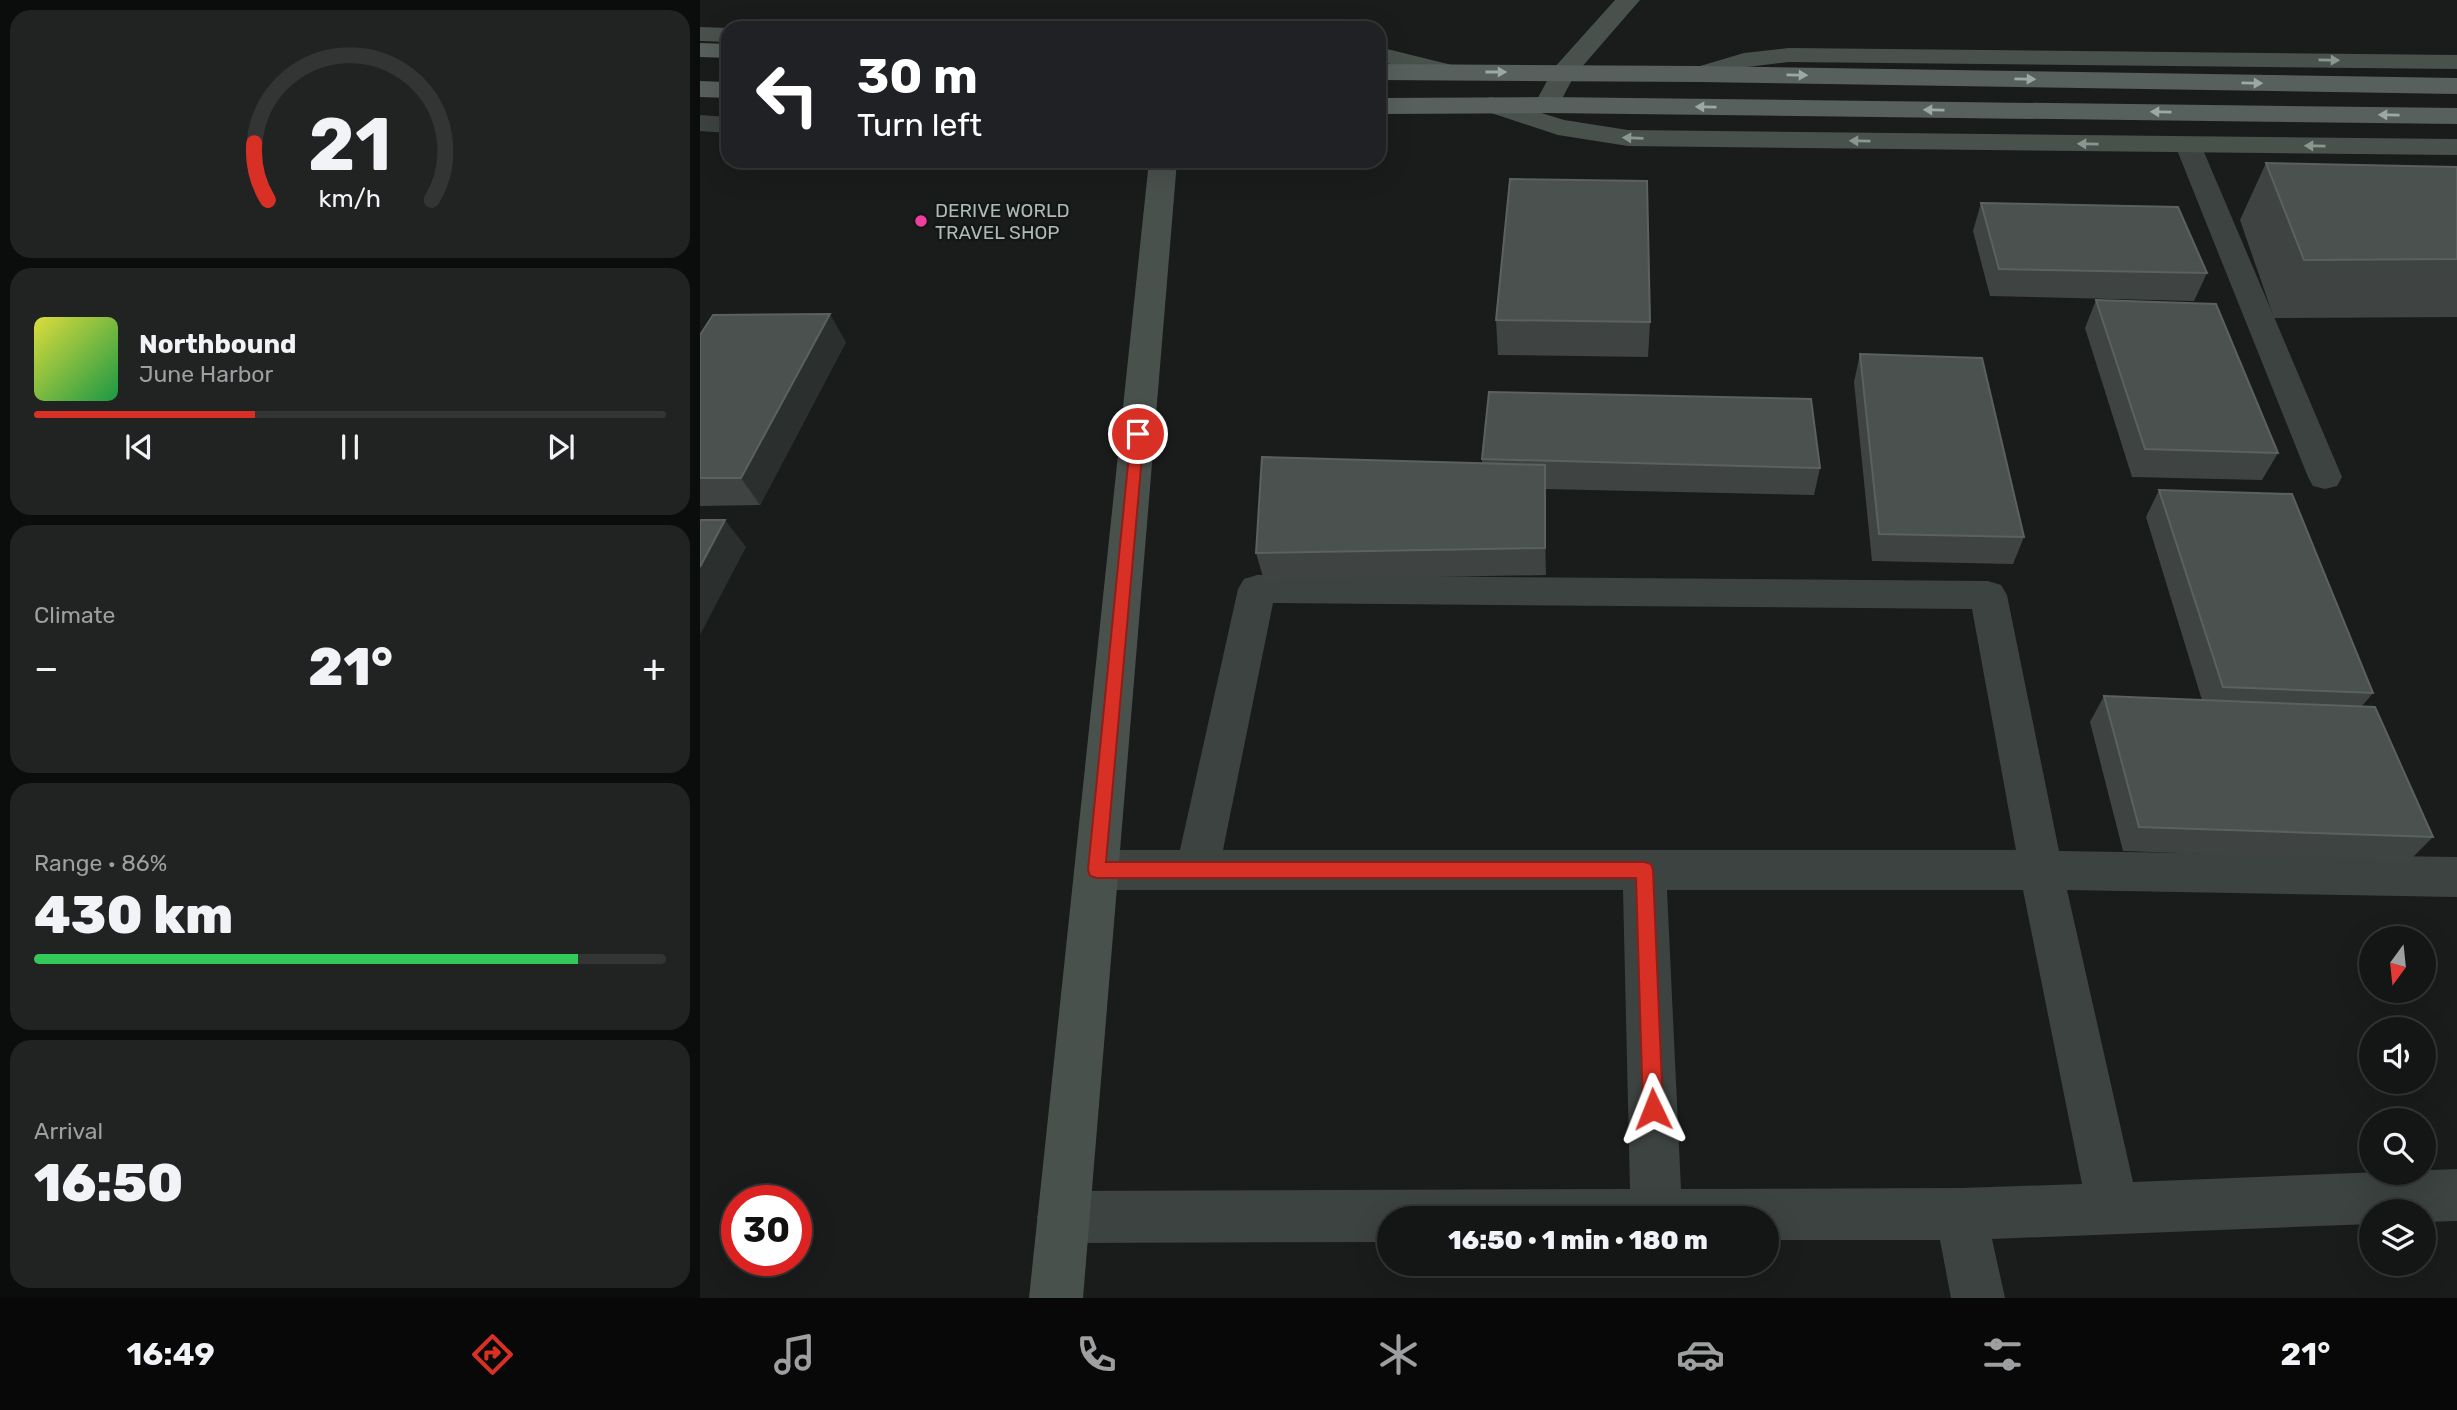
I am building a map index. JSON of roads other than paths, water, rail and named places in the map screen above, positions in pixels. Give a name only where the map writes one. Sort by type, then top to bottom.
[{"type":"main road","points":[[700,50],[721,51]]},
{"type":"main road","points":[[1386,72],[2457,86]]},
{"type":"main road","points":[[700,89],[721,90]]},
{"type":"main road","points":[[1386,106],[1547,105],[2457,116]]},
{"type":"street","points":[[1547,105],[1563,73],[1628,0]]},
{"type":"street","points":[[700,34],[721,35]]},
{"type":"street","points":[[1699,74],[1745,60],[1789,55],[2457,62]]},
{"type":"street","points":[[1386,56],[1451,72]]},
{"type":"street","points":[[1491,105],[1565,130],[1628,138],[2457,147]]},
{"type":"street","points":[[700,123],[721,124]]},
{"type":"street","points":[[2188,145],[2325,477]]},
{"type":"street","points":[[1056,1298],[1162,168]]},
{"type":"street","points":[[1197,870],[1257,589],[1989,595],[2041,870],[2113,1209]]},
{"type":"street","points":[[1097,870],[2041,870],[2457,877]]},
{"type":"street","points":[[1644,870],[1656,1206]]},
{"type":"street","points":[[1779,1215],[1961,1214],[2457,1195]]},
{"type":"street","points":[[1961,1214],[1978,1298]]},
{"type":"street","points":[[1063,1217],[1377,1216]]},
{"type":"place","name":"DERIVE WORLD TRAVEL SHOP","points":[[921,221]]}]
